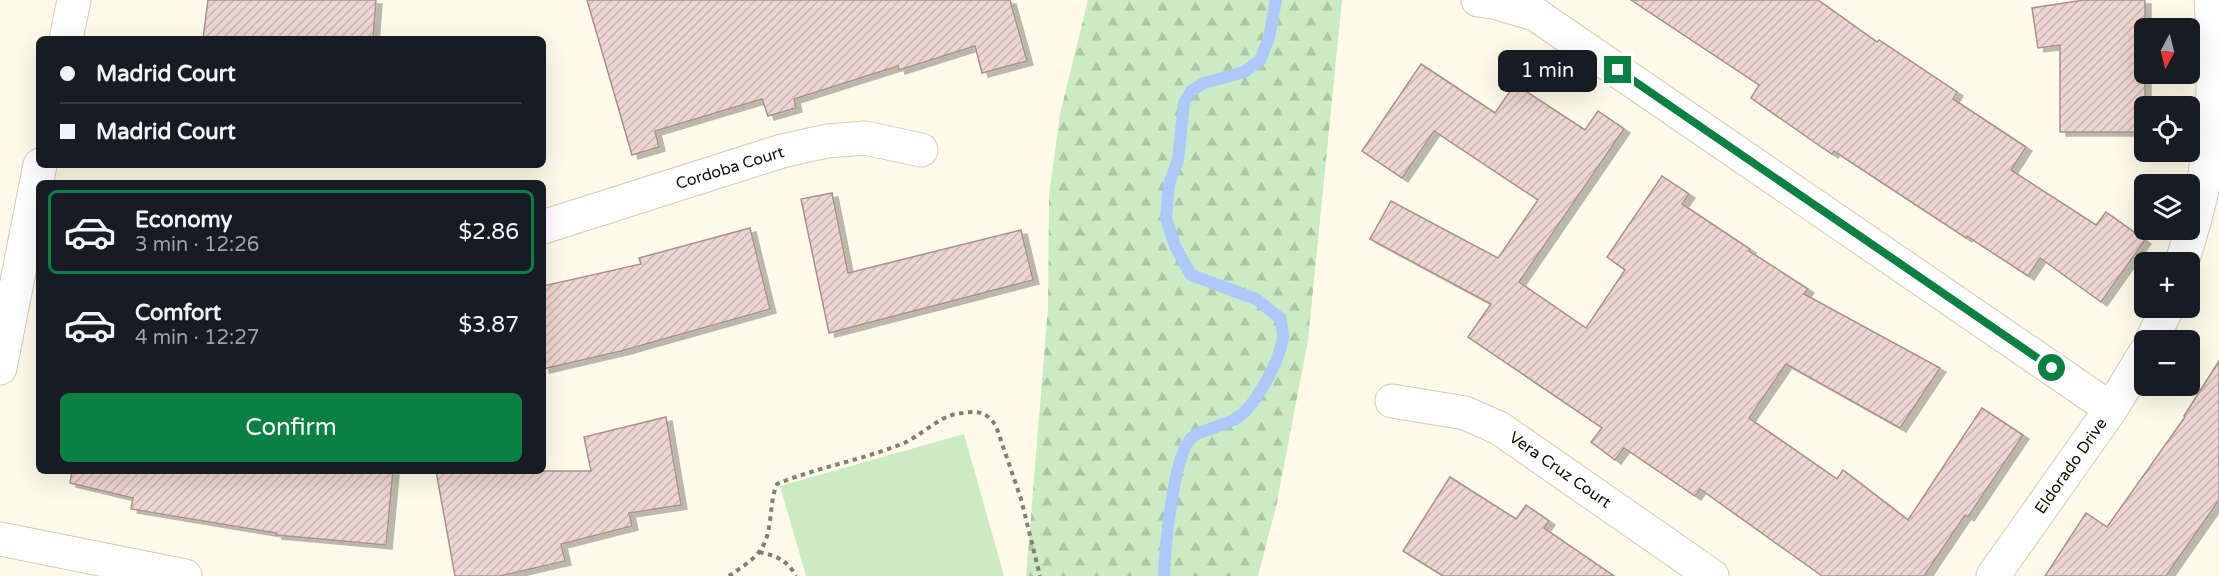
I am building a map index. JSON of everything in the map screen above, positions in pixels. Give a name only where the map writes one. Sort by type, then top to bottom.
[{"type":"street","points":[[67,36],[74,0]]},
{"type":"street","points":[[1478,0],[1535,14],[2111,409]]},
{"type":"street","points":[[2185,252],[2205,174],[2214,108],[2211,0]]},
{"type":"street","name":"Cordoba Court","points":[[546,225],[782,152],[827,141],[865,138],[921,150]]},
{"type":"street","points":[[0,368],[36,217]]},
{"type":"street","name":"Eldorado Drive","points":[[1993,576],[2111,409],[2134,371]]},
{"type":"street","name":"Vera Cruz Court","points":[[1392,401],[1465,413],[1499,428],[1712,576]]},
{"type":"street","points":[[0,539],[185,576]]},
{"type":"path","points":[[729,576],[759,552],[766,539],[777,484],[820,468],[871,455],[906,442],[954,414],[979,412],[989,416],[996,426],[1021,499],[1040,576]]},
{"type":"path","points":[[759,552],[778,556],[790,565],[796,576]]},
{"type":"green space","points":[[1088,0],[1342,0],[1308,340],[1276,507],[1258,576],[1026,576],[1048,308],[1049,196],[1060,114]]},
{"type":"green space","points":[[964,434],[1004,576],[806,576],[780,486]]},
{"type":"building","points":[[208,0],[376,0],[373,36],[203,36]]},
{"type":"building","points":[[587,0],[1010,0],[1027,61],[982,73],[975,46],[899,70],[898,66],[794,99],[796,108],[768,116],[762,99],[655,131],[659,147],[632,155]]},
{"type":"building","points":[[1631,0],[1818,0],[1877,42],[1879,40],[1957,92],[1953,99],[2026,147],[2011,170],[2096,225],[2106,212],[2134,232],[2134,240],[2145,240],[2136,252],[2134,252],[2134,256],[2101,302],[2040,258],[2028,276],[1834,151],[1832,154],[1751,98],[1759,85]]},
{"type":"building","points":[[2084,0],[2145,0],[2145,18],[2134,18],[2134,84],[2145,84],[2145,96],[2134,96],[2134,132],[2060,132],[2060,45],[2038,48],[2032,8]]},
{"type":"building","points":[[1421,64],[1495,113],[1515,84],[1585,130],[1598,111],[1624,129],[1519,282],[1586,328],[1625,270],[1607,257],[1662,176],[1689,194],[1682,204],[1808,289],[1804,294],[1940,368],[1900,428],[1786,364],[1749,418],[1837,479],[1843,470],[1908,520],[1982,408],[2023,435],[1968,517],[1965,515],[1924,576],[1822,576],[1700,489],[1695,496],[1624,448],[1615,460],[1591,442],[1602,428],[1468,337],[1491,304],[1370,239],[1391,201],[1498,258],[1538,200],[1434,131],[1402,178],[1362,151]]},
{"type":"building","points":[[832,193],[848,273],[1021,230],[1033,280],[829,333],[801,199]]},
{"type":"building","points":[[750,228],[770,309],[621,351],[546,368],[546,285],[641,264],[639,258]]},
{"type":"building","points":[[2219,361],[2219,500],[2166,576],[2045,576],[2086,513],[2107,527],[2185,417],[2197,396],[2200,396],[2200,391]]},
{"type":"building","points":[[666,417],[681,505],[629,513],[632,526],[561,544],[565,561],[500,576],[455,576],[437,474],[546,474],[546,471],[591,471],[584,437]]},
{"type":"building","points":[[72,474],[393,474],[386,545],[276,535],[276,533],[131,509],[133,498],[70,483]]},
{"type":"building","points":[[1450,477],[1516,519],[1526,505],[1549,521],[1544,528],[1614,576],[1443,576],[1403,551]]},
{"type":"waterway","points":[[1164,576],[1171,503],[1185,447],[1192,437],[1235,419],[1251,405],[1272,370],[1283,337],[1281,319],[1256,299],[1191,275],[1175,246],[1166,218],[1169,184],[1178,160],[1184,103],[1191,91],[1204,83],[1244,72],[1260,60],[1269,38],[1276,0]]},
{"type":"route","points":[[1618,70],[2052,368]]}]
